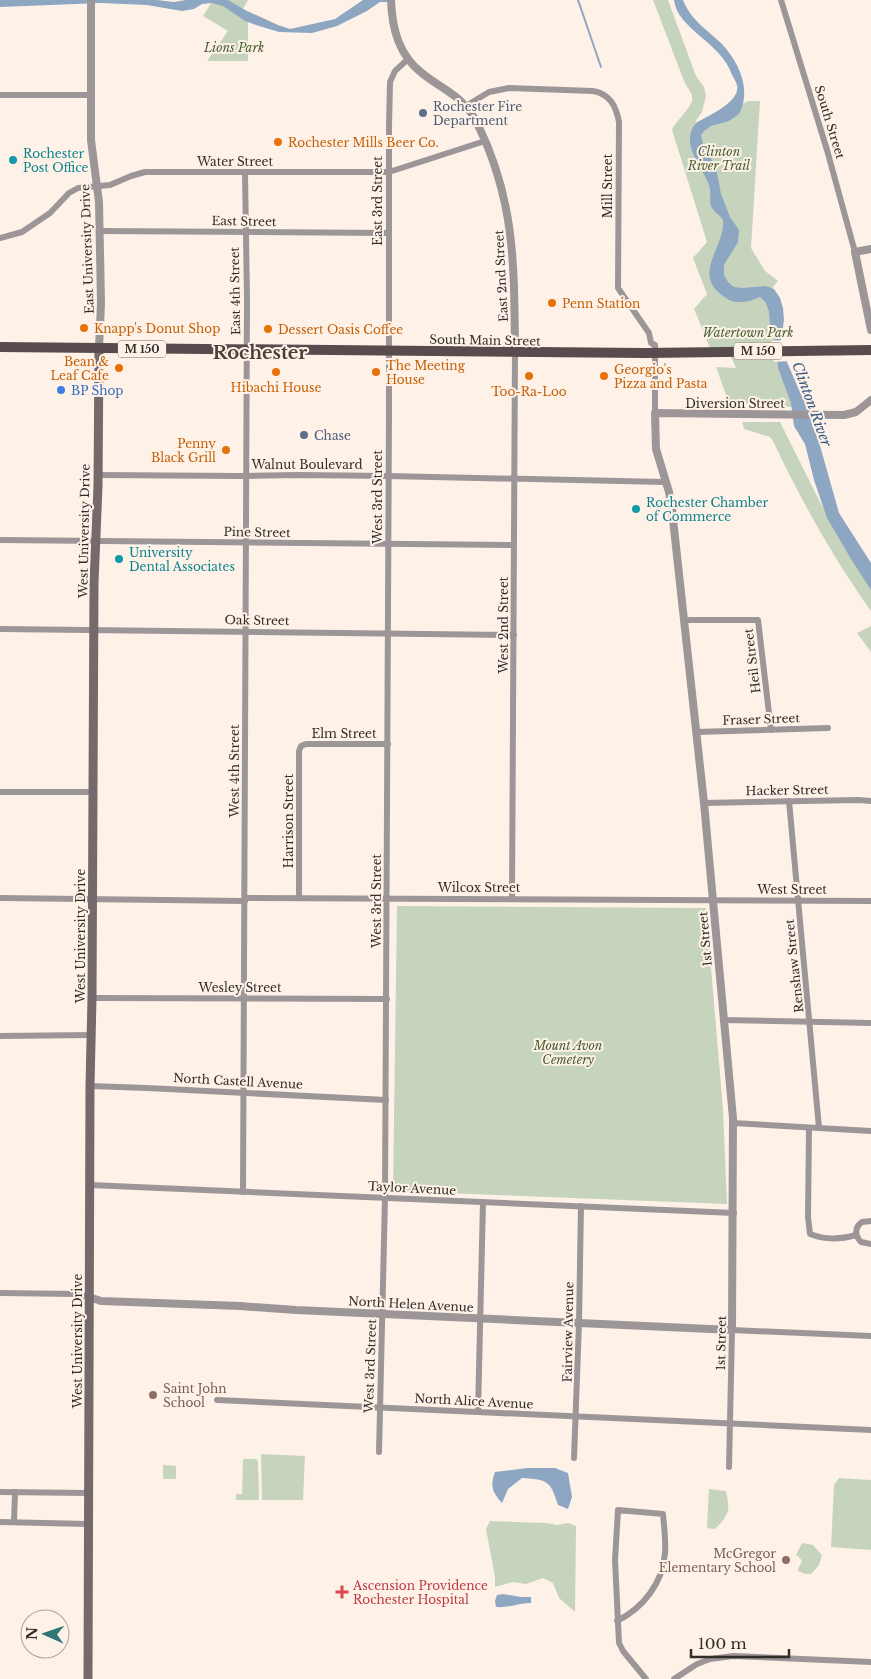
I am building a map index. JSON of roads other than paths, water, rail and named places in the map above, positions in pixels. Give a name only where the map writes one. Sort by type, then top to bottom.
[{"type":"main road","name":"M 150","points":[[0,347],[99,348]]},
{"type":"main road","name":"South Main Street","points":[[99,348],[645,353],[871,350]]},
{"type":"main road","name":"West University Drive","points":[[88,1679],[90,1086],[92,1035],[94,630],[99,348]]},
{"type":"street","name":"East University Drive","points":[[91,0],[91,140],[99,202],[101,306],[99,348]]},
{"type":"street","name":"East 2nd Street","points":[[391,0],[394,32],[408,60],[466,106],[485,141],[502,190],[511,234],[514,273],[515,352]]},
{"type":"street","name":"South Street","points":[[781,0],[827,150],[855,252]]},
{"type":"street","name":"East 3rd Street","points":[[389,351],[390,82],[395,71],[408,60]]},
{"type":"street","name":"Mill Street","points":[[466,106],[489,92],[509,88],[593,91],[605,94],[612,102],[619,122],[618,285],[625,300],[649,333],[651,343],[655,345],[655,413]]},
{"type":"street","points":[[0,95],[90,95]]},
{"type":"street","name":"Water Street","points":[[0,238],[22,232],[50,213],[69,194],[78,188],[110,185],[145,172],[389,172],[485,141]]},
{"type":"street","name":"East 4th Street","points":[[245,172],[247,350]]},
{"type":"street","name":"East Street","points":[[99,231],[388,233]]},
{"type":"street","points":[[871,249],[855,252],[871,330]]},
{"type":"street","name":"West 4th Street","points":[[243,1192],[247,350]]},
{"type":"street","name":"West 3rd Street","points":[[378,1452],[383,1314],[386,1100],[389,351]]},
{"type":"street","name":"West 2nd Street","points":[[512,899],[515,352]]},
{"type":"street","name":"Diversion Street","points":[[655,413],[850,414],[860,410],[871,400]]},
{"type":"street","name":"1st Street","points":[[655,413],[656,449],[672,510],[704,803],[733,1124],[734,1213],[729,1467]]},
{"type":"street","name":"Walnut Boulevard","points":[[98,475],[388,476],[665,482]]},
{"type":"street","name":"Pine Street","points":[[0,540],[514,545]]},
{"type":"street","name":"Heil Street","points":[[684,620],[758,620],[771,730]]},
{"type":"street","name":"Oak Street","points":[[0,629],[514,635]]},
{"type":"street","name":"Fraser Street","points":[[696,732],[828,728]]},
{"type":"street","name":"Elm Street","points":[[301,746],[306,744],[388,744]]},
{"type":"street","name":"Harrison Street","points":[[299,898],[299,751],[301,746]]},
{"type":"street","points":[[0,792],[94,792]]},
{"type":"street","name":"Renshaw Street","points":[[789,801],[819,1128]]},
{"type":"street","name":"Hacker Street","points":[[704,803],[871,801]]},
{"type":"street","name":"Wilcox Street","points":[[0,898],[93,900],[387,898],[713,900]]},
{"type":"street","name":"West Street","points":[[713,900],[871,901]]},
{"type":"street","name":"Wesley Street","points":[[92,998],[386,999]]},
{"type":"street","points":[[723,1020],[871,1023]]},
{"type":"street","points":[[0,1036],[92,1035]]},
{"type":"street","name":"North Castell Avenue","points":[[90,1086],[386,1100]]},
{"type":"street","points":[[733,1124],[871,1131]]},
{"type":"street","points":[[809,1128],[808,1217],[810,1234],[818,1237],[845,1238],[856,1236]]},
{"type":"street","name":"Taylor Avenue","points":[[90,1185],[734,1213]]},
{"type":"street","points":[[478,1412],[483,1202]]},
{"type":"street","name":"Fairview Avenue","points":[[574,1458],[580,1324],[581,1206]]},
{"type":"street","points":[[856,1236],[859,1224],[866,1220],[871,1221]]},
{"type":"street","points":[[856,1236],[864,1244],[871,1244]]},
{"type":"street","points":[[0,1293],[75,1294],[89,1297]]},
{"type":"street","name":"North Helen Avenue","points":[[89,1297],[101,1301],[732,1330]]},
{"type":"street","points":[[732,1330],[871,1336]]},
{"type":"street","name":"North Alice Avenue","points":[[217,1400],[871,1430]]},
{"type":"street","points":[[0,1492],[89,1493]]},
{"type":"street","points":[[14,1522],[15,1492]]},
{"type":"street","points":[[617,1621],[629,1616],[646,1601],[656,1581],[665,1553],[663,1514],[618,1510],[616,1545],[617,1621],[619,1643],[623,1651],[646,1679]]},
{"type":"street","points":[[0,1522],[88,1524]]},
{"type":"street","points":[[674,1679],[696,1664],[710,1659],[733,1656],[871,1662]]},
{"type":"water","points":[[0,0],[157,0],[174,2],[186,0],[228,0],[245,10],[290,29],[335,19],[363,0],[391,0],[380,2],[367,11],[337,26],[312,33],[279,32],[259,26],[245,21],[223,6],[212,3],[202,4],[194,9],[182,11],[147,5],[101,3],[0,7]]},
{"type":"water","points":[[674,0],[683,0],[695,19],[721,43],[738,67],[742,77],[744,95],[743,105],[739,114],[729,121],[711,126],[701,135],[704,149],[711,158],[717,173],[721,194],[730,217],[739,230],[738,242],[724,265],[724,275],[734,287],[766,286],[774,289],[780,298],[784,320],[781,340],[787,362],[802,397],[810,407],[812,425],[819,442],[839,513],[871,563],[871,590],[827,518],[814,480],[805,444],[794,426],[791,403],[778,368],[774,333],[770,326],[766,303],[760,297],[743,302],[734,302],[715,289],[710,280],[712,260],[720,240],[723,220],[711,206],[709,185],[694,154],[690,138],[691,131],[696,123],[729,103],[737,91],[737,85],[727,64],[683,19],[677,10]]},
{"type":"water","points":[[527,1468],[555,1468],[568,1473],[572,1497],[568,1509],[558,1505],[553,1491],[547,1483],[522,1478],[508,1489],[502,1503],[493,1489],[495,1472]]},
{"type":"water","points":[[497,1595],[531,1597],[531,1603],[496,1607]]},
{"type":"waterway","points":[[578,0],[601,67]]},
{"type":"place","name":"Rochester Fire Department","points":[[423,113]]},
{"type":"place","name":"Rochester Mills Beer Co.","points":[[278,142]]},
{"type":"place","name":"Rochester Post Office","points":[[13,160]]},
{"type":"place","name":"Penn Station","points":[[552,303]]},
{"type":"place","name":"Knapp's Donut Shop","points":[[84,328]]},
{"type":"place","name":"Dessert Oasis Coffee","points":[[268,329]]},
{"type":"place","name":"Bean & Leaf Cafe","points":[[119,368]]},
{"type":"place","name":"Hibachi House","points":[[276,372]]},
{"type":"place","name":"The Meeting House","points":[[376,372]]},
{"type":"place","name":"Too-Ra-Loo","points":[[529,376]]},
{"type":"place","name":"Georgio's Pizza and Pasta","points":[[604,376]]},
{"type":"place","name":"BP Shop","points":[[61,390]]},
{"type":"place","name":"Chase","points":[[304,435]]},
{"type":"place","name":"Penny Black Grill","points":[[226,450]]},
{"type":"place","name":"Rochester Chamber of Commerce","points":[[636,509]]},
{"type":"place","name":"University Dental Associates","points":[[119,559]]},
{"type":"place","name":"Saint John School","points":[[153,1395]]},
{"type":"place","name":"McGregor Elementary School","points":[[786,1560]]},
{"type":"place","name":"Ascension Providence Rochester Hospital","points":[[342,1592]]},
{"type":"district","name":"Rochester","points":[[260,353]]},
{"type":"park label","name":"Lions Park","points":[[234,47]]},
{"type":"park label","name":"Clinton River Trail","points":[[719,158]]},
{"type":"park label","name":"Watertown Park","points":[[748,332]]},
{"type":"park label","name":"Mount Avon Cemetery","points":[[568,1052]]},
{"type":"water label","name":"Clinton River","points":[[812,404]]}]
